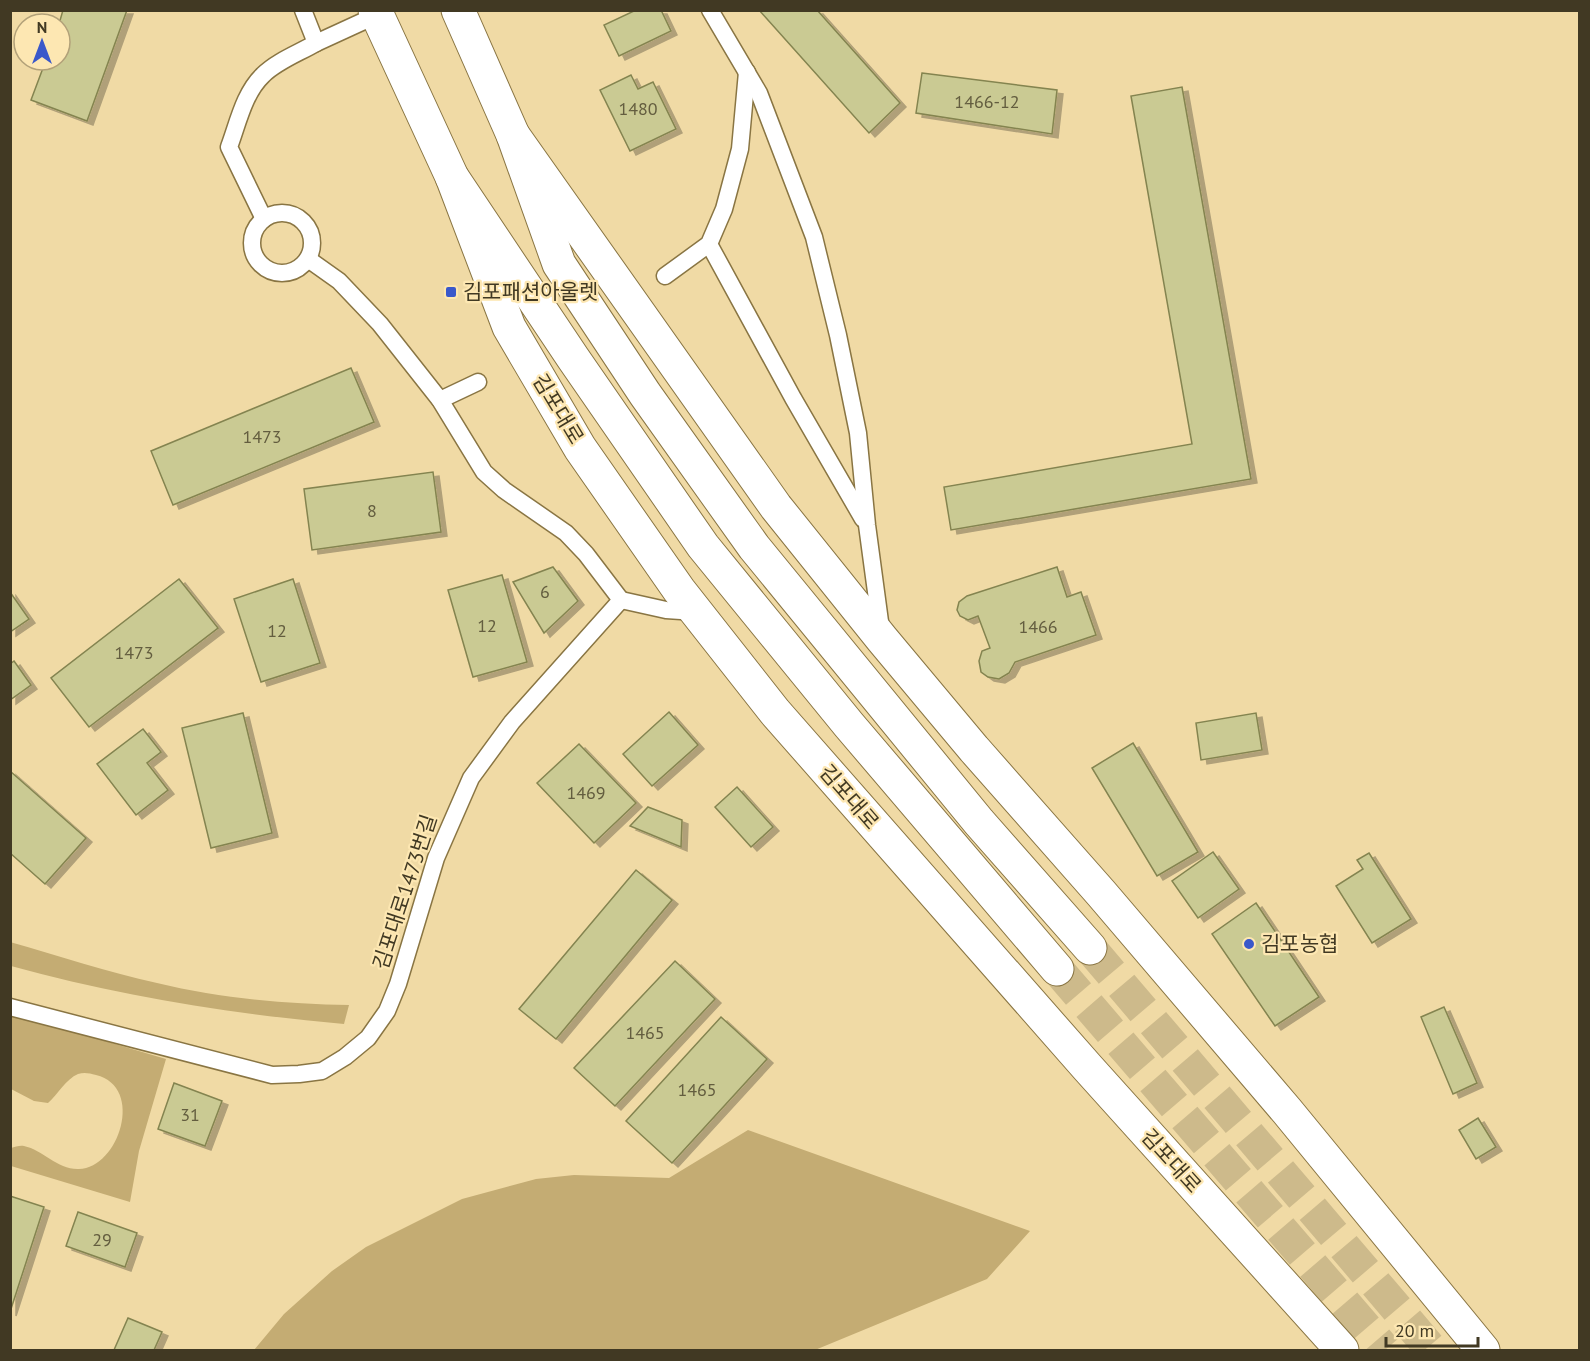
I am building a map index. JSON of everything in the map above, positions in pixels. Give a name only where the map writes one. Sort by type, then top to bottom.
[{"type":"main road","points":[[458,10],[513,135],[559,264],[645,394],[754,547],[979,822],[1090,948]]},
{"type":"main road","name":"김포대로","points":[[376,13],[452,177],[509,327],[580,448],[696,612],[775,712],[1080,1059],[1342,1350]]},
{"type":"main road","points":[[513,135],[776,507],[974,749],[1101,893],[1287,1111],[1483,1350]]},
{"type":"main road","name":"김포대로","points":[[452,177],[703,546],[849,726],[1058,969]]},
{"type":"lane","points":[[303,10],[316,43]]},
{"type":"lane","points":[[710,10],[759,93],[814,237],[838,335],[858,434],[882,639]]},
{"type":"lane","points":[[264,219],[229,147],[247,96],[254,84],[276,65],[376,13]]},
{"type":"lane","points":[[665,276],[709,244],[724,209],[740,148],[747,72]]},
{"type":"lane","points":[[283,213],[302,220],[309,229],[312,249],[308,259],[293,272],[274,273],[257,262],[251,244],[257,225],[264,219],[273,214],[283,213]]},
{"type":"lane","points":[[709,244],[793,398],[867,525]]},
{"type":"lane","points":[[308,259],[339,281],[359,300],[440,399],[484,472],[504,490],[566,533],[586,554],[621,600],[666,610],[696,612]]},
{"type":"lane","points":[[440,399],[477,382]]},
{"type":"lane","name":"김포대로1473번길","points":[[10,1007],[272,1075],[322,1071],[345,1057],[368,1038],[387,1011],[398,984],[436,858],[471,778],[512,722],[621,600]]},
{"type":"shaded area","points":[[10,942],[120,974],[204,993],[276,1002],[349,1005],[344,1024],[260,1015],[134,995],[11,966]]},
{"type":"shaded area","points":[[10,1016],[37,1021],[166,1059],[139,1151],[130,1202],[11,1166],[11,1148],[21,1146],[38,1151],[57,1163],[71,1168],[79,1169],[93,1165],[105,1156],[115,1142],[121,1126],[123,1110],[120,1095],[111,1082],[89,1073],[74,1076],[48,1103],[34,1101],[11,1089]]},
{"type":"shaded area","points":[[748,1130],[1030,1231],[987,1279],[815,1350],[254,1350],[284,1314],[332,1271],[366,1247],[462,1199],[536,1179],[574,1175],[669,1178]]},
{"type":"building","points":[[63,10],[127,10],[87,121],[31,100],[42,72],[72,72],[72,12],[62,12]]},
{"type":"building","points":[[636,10],[661,10],[671,31],[619,56],[604,25]]},
{"type":"building","points":[[759,10],[817,10],[900,103],[869,133]]},
{"type":"building","points":[[922,73],[1057,90],[1052,134],[916,113]]},
{"type":"building","points":[[631,75],[638,89],[653,82],[676,129],[630,151],[600,90]]},
{"type":"building","points":[[1182,87],[1251,479],[951,530],[944,487],[1192,444],[1131,96]]},
{"type":"building","points":[[351,368],[374,422],[173,505],[151,451]]},
{"type":"building","points":[[433,472],[441,532],[312,550],[304,489]]},
{"type":"building","points":[[553,567],[578,601],[544,633],[513,582]]},
{"type":"building","points":[[1057,567],[1067,597],[1081,592],[1096,635],[1015,662],[1009,673],[999,679],[988,677],[981,672],[979,661],[982,651],[990,648],[978,616],[968,620],[960,616],[957,610],[959,602],[967,596]]},
{"type":"building","points":[[502,575],[527,662],[473,677],[448,590]]},
{"type":"building","points":[[179,579],[218,628],[89,727],[51,678]]},
{"type":"building","points":[[293,579],[320,663],[261,682],[234,599]]},
{"type":"building","points":[[10,592],[29,619],[10,632]]},
{"type":"building","points":[[14,661],[31,685],[10,700],[10,664]]},
{"type":"building","points":[[669,712],[698,745],[652,786],[623,754]]},
{"type":"building","points":[[243,713],[272,833],[211,848],[182,728]]},
{"type":"building","points":[[1256,713],[1262,750],[1201,760],[1196,723]]},
{"type":"building","points":[[143,729],[161,752],[147,763],[168,790],[136,815],[97,764]]},
{"type":"building","points":[[1133,743],[1198,852],[1157,876],[1092,768]]},
{"type":"building","points":[[579,744],[636,803],[594,843],[537,783]]},
{"type":"building","points":[[10,771],[86,838],[45,884],[10,853]]},
{"type":"building","points":[[737,787],[773,827],[751,847],[715,807]]},
{"type":"building","points":[[648,807],[682,820],[681,847],[630,826]]},
{"type":"building","points":[[1213,852],[1239,889],[1198,918],[1172,881]]},
{"type":"building","points":[[1369,853],[1411,919],[1372,943],[1336,886],[1363,869],[1357,860]]},
{"type":"building","points":[[636,870],[672,900],[556,1039],[519,1009]]},
{"type":"building","points":[[1256,903],[1319,997],[1275,1026],[1212,934]]},
{"type":"building","points":[[675,961],[715,999],[615,1106],[574,1068]]},
{"type":"building","points":[[1444,1007],[1477,1083],[1453,1094],[1421,1017]]},
{"type":"building","points":[[721,1017],[767,1059],[672,1163],[626,1121]]},
{"type":"building","points":[[174,1083],[222,1101],[205,1146],[158,1129]]},
{"type":"building","points":[[1478,1118],[1496,1147],[1476,1159],[1459,1130]]},
{"type":"building","points":[[10,1196],[44,1207],[10,1312]]},
{"type":"building","points":[[78,1212],[137,1233],[125,1267],[66,1246]]},
{"type":"building","points":[[128,1318],[162,1332],[154,1350],[114,1350]]},
{"type":"tunnel","points":[[1090,948],[1432,1350]]},
{"type":"tunnel","points":[[1057,969],[1385,1350]]},
{"type":"place","name":"김포패션아울렛","points":[[451,292]]},
{"type":"place","name":"김포농협","points":[[1249,944]]}]
